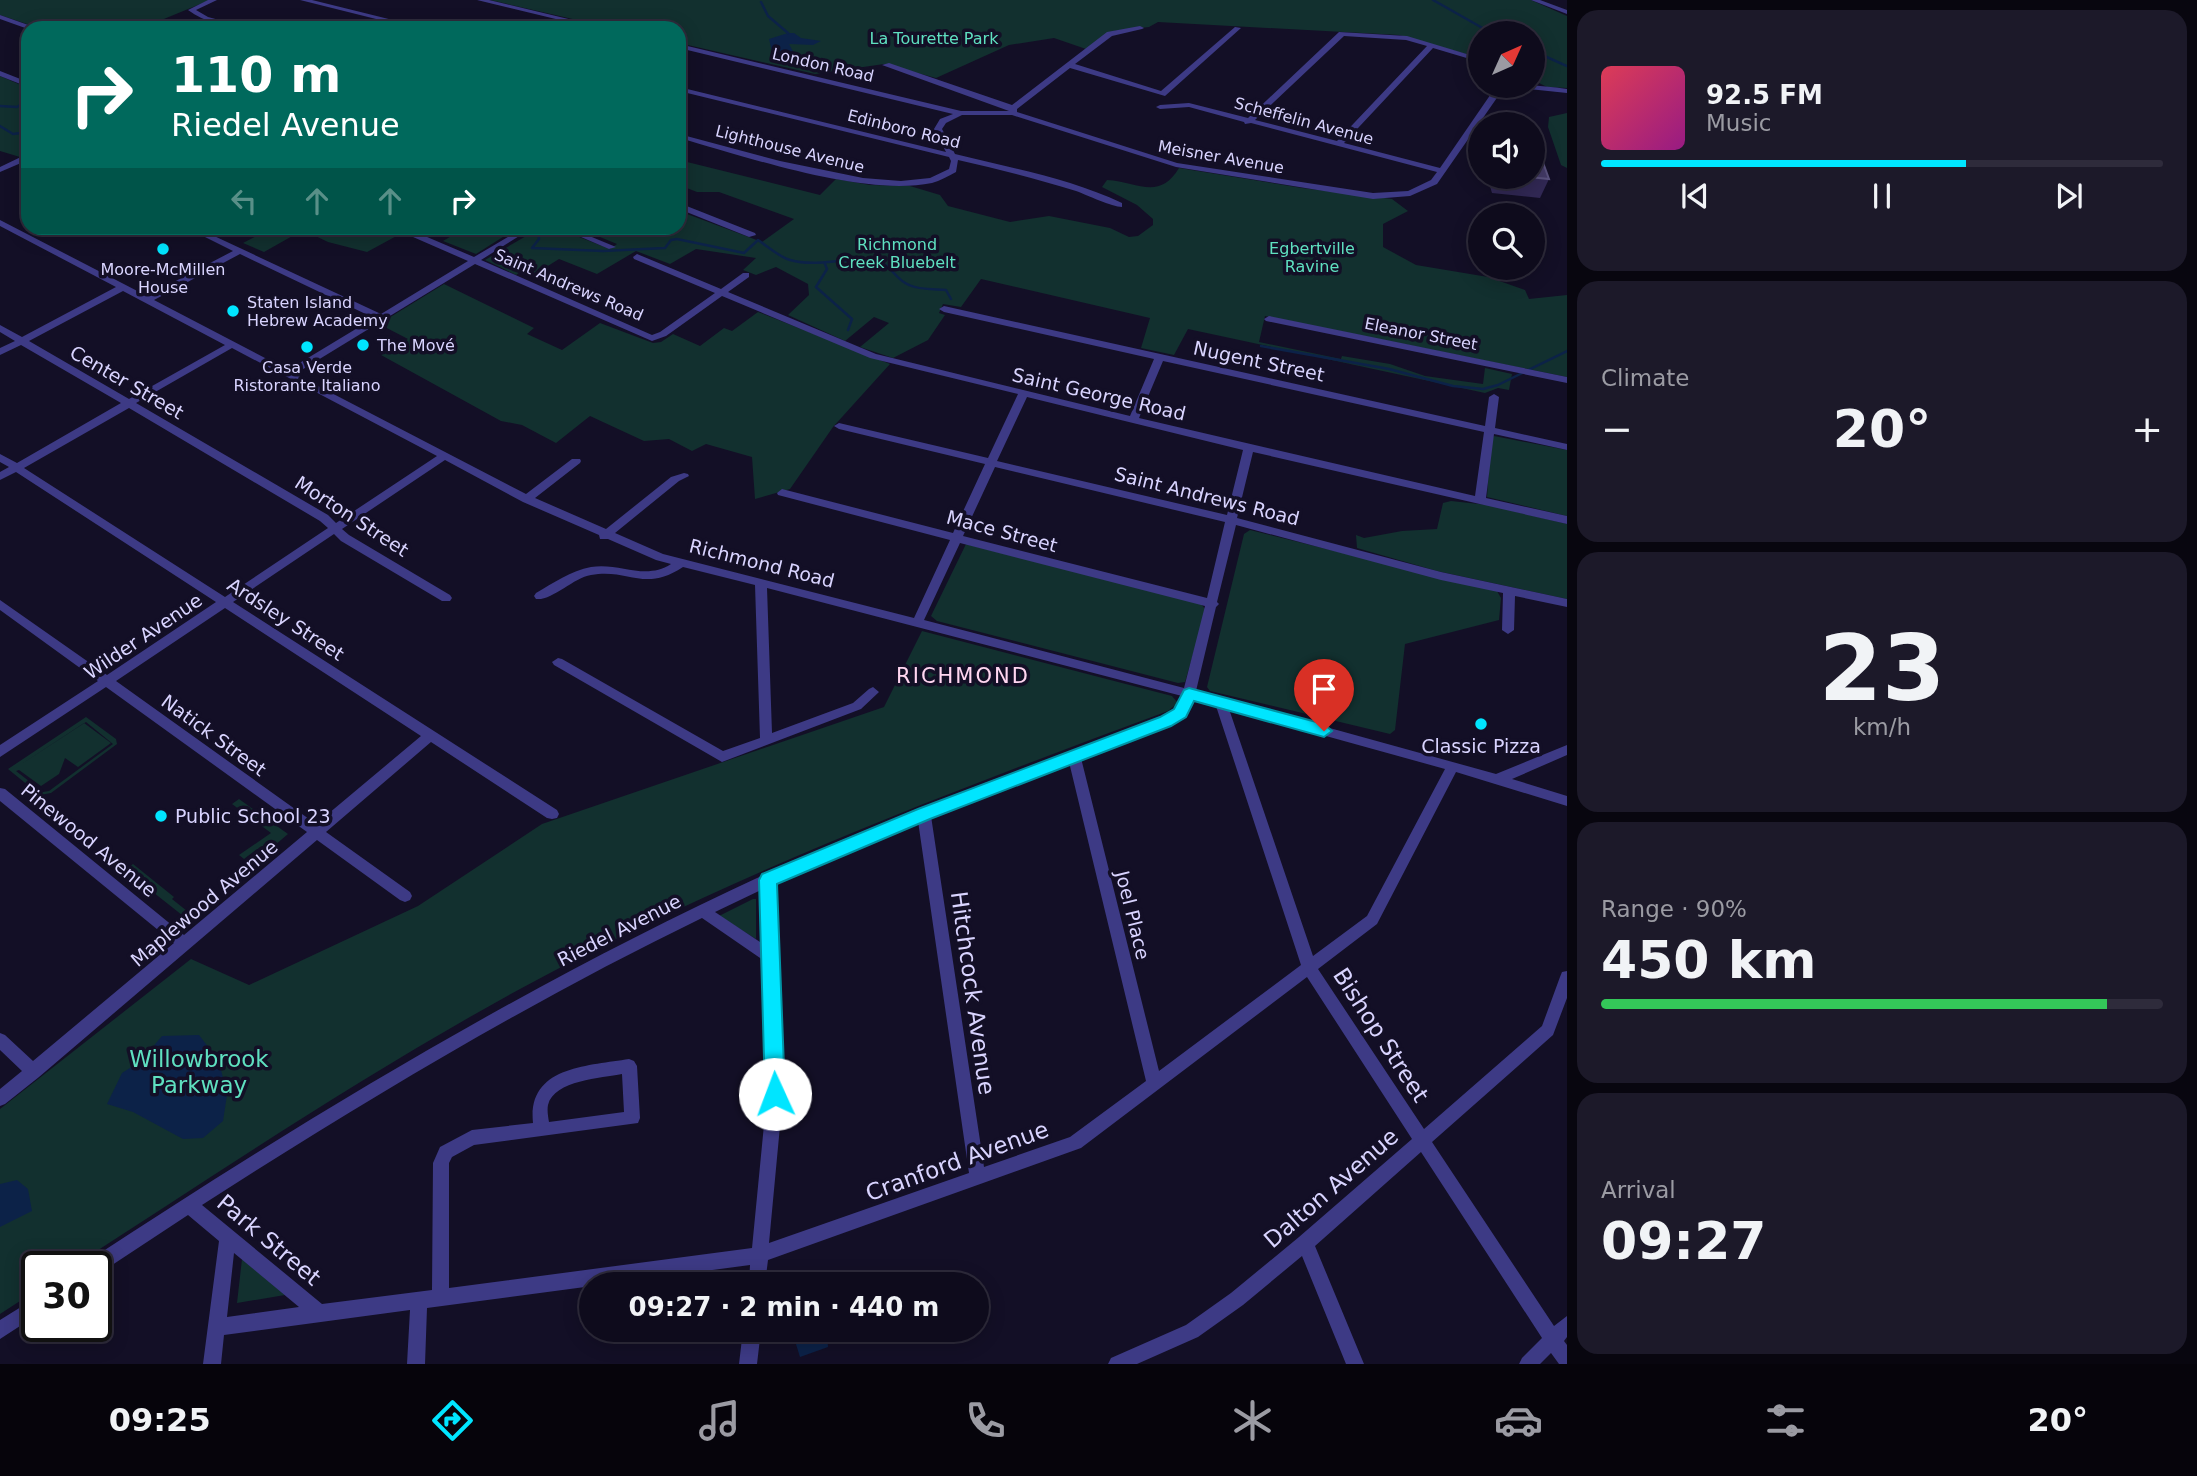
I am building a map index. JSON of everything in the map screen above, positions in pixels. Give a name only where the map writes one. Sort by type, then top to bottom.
[{"type":"street","points":[[191,10],[214,0]]},
{"type":"street","points":[[303,0],[392,21]]},
{"type":"street","points":[[480,0],[572,21]]},
{"type":"street","points":[[1534,0],[1567,13]]},
{"type":"street","points":[[1541,0],[1567,13]]},
{"type":"street","points":[[191,10],[220,21]]},
{"type":"street","points":[[1,16],[21,24]]},
{"type":"street","points":[[1069,65],[1162,94],[1237,28]]},
{"type":"street","points":[[937,180],[953,170],[954,162],[938,129],[943,121],[961,113],[1013,111],[1110,34],[1140,29]]},
{"type":"street","points":[[1248,122],[1339,35],[1362,33],[1407,38],[1468,56]]},
{"type":"street","points":[[1338,145],[1432,45]]},
{"type":"street","name":"London Road","points":[[686,48],[961,113]]},
{"type":"street","name":"Meisner Avenue","points":[[886,65],[1176,165],[1361,195],[1400,195],[1419,190],[1434,181],[1492,98]]},
{"type":"street","points":[[0,72],[21,82]]},
{"type":"street","name":"Meisner Avenue","points":[[1545,88],[1567,91]]},
{"type":"street","name":"Edinboro Road","points":[[686,91],[1040,177],[1100,196],[1119,205]]},
{"type":"street","name":"Scheffelin Avenue","points":[[1160,107],[1189,105],[1440,170]]},
{"type":"street","name":"Lighthouse Avenue","points":[[686,138],[861,181],[907,184],[937,180]]},
{"type":"street","points":[[0,170],[21,161]]},
{"type":"street","points":[[686,209],[752,234]]},
{"type":"street","name":"Richmond Road","points":[[0,223],[21,234]]},
{"type":"street","name":"Richmond Road","points":[[23,235],[444,456],[604,536],[680,563],[918,621],[1453,766],[1567,801]]},
{"type":"street","points":[[207,235],[380,317]]},
{"type":"street","name":"Saint Andrews Road","points":[[416,235],[648,337],[659,336],[721,292]]},
{"type":"street","points":[[288,374],[516,235]]},
{"type":"street","points":[[582,235],[612,247]]},
{"type":"street","points":[[147,300],[241,250]]},
{"type":"street","name":"Saint George Road","points":[[637,257],[873,356],[1249,448],[1567,520]]},
{"type":"street","points":[[721,292],[746,275]]},
{"type":"street","points":[[0,352],[123,287]]},
{"type":"street","name":"Nugent Street","points":[[944,309],[1567,447]]},
{"type":"street","name":"Eleanor Street","points":[[1269,319],[1567,380]]},
{"type":"street","name":"Center Street","points":[[0,328],[236,467]]},
{"type":"street","points":[[0,477],[232,345]]},
{"type":"street","points":[[1134,419],[1160,357]]},
{"type":"street","points":[[918,621],[1023,394]]},
{"type":"street","points":[[1480,500],[1494,397]]},
{"type":"street","name":"Saint Andrews Road","points":[[839,426],[992,461],[1509,591],[1567,603]]},
{"type":"street","points":[[1189,694],[1249,448]]},
{"type":"street","name":"Wilder Avenue","points":[[0,752],[444,456]]},
{"type":"street","name":"Ardsley Street","points":[[0,457],[552,814]]},
{"type":"street","points":[[527,499],[576,461]]},
{"type":"street","name":"Morton Street","points":[[236,467],[324,518],[345,538],[446,598]]},
{"type":"street","points":[[604,536],[674,479],[684,476]]},
{"type":"street","name":"Mace Street","points":[[782,493],[1213,604]]},
{"type":"street","points":[[541,596],[591,571],[619,571],[653,578],[666,575],[680,563]]},
{"type":"street","points":[[761,583],[765,741]]},
{"type":"street","points":[[1508,630],[1509,591]]},
{"type":"street","name":"Natick Street","points":[[3,610],[405,896]]},
{"type":"street","points":[[558,662],[722,757],[857,706],[873,692]]},
{"type":"street","name":"Riedel Avenue","points":[[112,1255],[188,1204],[396,1075],[605,959],[768,880],[924,814],[1165,722],[1181,713],[1189,694]]},
{"type":"street","name":"Bishop Street","points":[[1221,703],[1310,967],[1567,1362]]},
{"type":"street","name":"Maplewood Avenue","points":[[0,1099],[430,736]]},
{"type":"street","points":[[1498,779],[1567,750]]},
{"type":"street","name":"Joel Place","points":[[1074,755],[1154,1084]]},
{"type":"street","name":"Cranford Avenue","points":[[217,1328],[760,1255],[1074,1143],[1372,920],[1453,766]]},
{"type":"street","name":"Pinewood Avenue","points":[[0,793],[185,944]]},
{"type":"street","name":"Hitchcock Avenue","points":[[924,814],[978,1178]]},
{"type":"street","points":[[758,1272],[775,1094],[768,880]]},
{"type":"street","points":[[702,911],[771,957]]},
{"type":"street","name":"Dalton Avenue","points":[[1118,1364],[1142,1359],[1192,1331],[1237,1299],[1305,1242],[1548,1030],[1567,977]]},
{"type":"street","points":[[0,1040],[34,1072]]},
{"type":"street","points":[[440,1297],[441,1163],[446,1152],[472,1138],[542,1130],[632,1118],[629,1066],[566,1079],[550,1088],[541,1104],[542,1130]]},
{"type":"street","name":"Park Street","points":[[188,1204],[319,1313]]},
{"type":"street","points":[[212,1364],[228,1238]]},
{"type":"street","points":[[1305,1242],[1355,1364]]},
{"type":"street","points":[[416,1364],[419,1300]]},
{"type":"street","points":[[0,1330],[21,1316]]},
{"type":"street","points":[[1528,1364],[1567,1325]]},
{"type":"street","points":[[748,1364],[751,1342]]},
{"type":"green space","points":[[0,0],[210,0],[159,21],[21,22],[0,15]]},
{"type":"green space","name":"La Tourette Park","points":[[490,0],[1531,0],[1567,16],[1567,88],[1545,86],[1545,21],[1468,21],[1468,55],[1399,35],[1158,22],[1149,27],[1114,31],[1086,49],[1054,38],[1009,45],[936,78],[884,64],[815,74],[686,45],[686,21],[582,21]]},
{"type":"green space","points":[[0,76],[21,85],[21,156],[0,151]]},
{"type":"green space","points":[[1567,113],[1567,168],[1561,165],[1548,127],[1549,117]]},
{"type":"green space","points":[[686,162],[820,195],[836,179],[870,185],[910,186],[940,195],[948,206],[1010,222],[1049,216],[1110,228],[1129,237],[1138,236],[1153,225],[1153,219],[1137,205],[1102,187],[1107,180],[1156,187],[1164,184],[1179,168],[1392,199],[1408,211],[1383,224],[1383,247],[1416,265],[1468,274],[1468,280],[1497,280],[1525,290],[1529,299],[1567,295],[1567,377],[1265,316],[1259,342],[1341,359],[1342,356],[1390,364],[1425,376],[1483,384],[1485,368],[1512,374],[1509,390],[1498,388],[1485,393],[1188,329],[1174,355],[1141,348],[1150,318],[981,279],[961,307],[943,304],[939,313],[945,315],[928,340],[893,358],[860,347],[889,323],[874,317],[845,341],[788,315],[809,295],[808,284],[776,267],[756,275],[743,270],[756,258],[696,249],[670,264],[636,251],[597,274],[559,259],[535,274],[524,269],[516,275],[485,260],[528,235],[574,235],[610,249],[617,244],[600,237],[686,235],[686,214],[762,242],[794,219],[719,192],[697,192],[686,188]]},
{"type":"green space","points":[[258,235],[294,235],[264,252],[243,243]]},
{"type":"green space","points":[[313,235],[398,235],[367,252],[328,242]]},
{"type":"green space","points":[[453,235],[506,235],[476,254],[443,241]]},
{"type":"green space","points":[[444,284],[534,328],[527,334],[562,350],[600,323],[653,343],[661,342],[673,334],[700,346],[724,328],[732,331],[758,312],[890,364],[833,427],[790,489],[755,499],[752,457],[706,444],[692,451],[669,439],[644,441],[590,416],[556,443],[522,425],[501,421],[381,355],[408,339],[379,324]]},
{"type":"green space","points":[[1494,436],[1567,450],[1567,516],[1487,497],[1491,439]]},
{"type":"green space","points":[[1451,501],[1488,505],[1567,524],[1567,599],[1437,571],[1357,548],[1356,535],[1364,538],[1402,531],[1437,529],[1443,503]]},
{"type":"green space","points":[[1250,530],[1497,591],[1501,598],[1499,620],[1405,644],[1395,730],[1390,734],[1210,691],[1207,687],[1244,534]]},
{"type":"green space","points":[[966,544],[1201,604],[1206,610],[1185,682],[1178,683],[937,621],[931,616]]},
{"type":"green space","name":"Willowbrook Parkway","points":[[922,631],[1172,696],[1178,703],[1168,711],[839,838],[678,909],[598,948],[520,989],[406,1055],[293,1124],[97,1251],[21,1251],[21,1300],[0,1314],[0,1109],[191,959],[249,985],[418,906],[542,824],[884,707]]},
{"type":"green space","points":[[86,717],[116,739],[117,744],[51,793],[40,795],[8,769]],"holes":[[[84,723],[113,744],[49,791],[43,792],[16,771],[19,770],[41,786],[59,774],[65,758],[78,767],[111,743]]]},
{"type":"green space","points":[[239,799],[288,834],[268,851],[257,849],[244,859],[239,855],[271,833],[232,804]]},
{"type":"green space","points":[[133,864],[192,915],[187,919],[125,870]]},
{"type":"green space","points":[[756,899],[756,939],[719,916]]},
{"type":"green space","points":[[242,1259],[285,1295],[237,1303]]},
{"type":"water","points":[[788,33],[821,41],[813,45],[789,44],[794,53],[780,58],[773,56],[769,39]]},
{"type":"water","points":[[199,1035],[219,1061],[227,1095],[223,1121],[203,1138],[183,1139],[133,1112],[107,1104],[122,1073],[141,1061],[162,1036]]},
{"type":"water","points":[[17,1180],[28,1189],[32,1211],[0,1227],[0,1184]]},
{"type":"water","points":[[795,1342],[828,1342],[828,1347],[800,1357]]},
{"type":"waterway","points":[[1433,0],[1470,21]]},
{"type":"waterway","points":[[761,2],[768,16],[788,33]]},
{"type":"waterway","points":[[1545,56],[1567,66]]},
{"type":"waterway","points":[[0,106],[17,107],[21,104]]},
{"type":"waterway","points":[[0,126],[13,134],[21,133]]},
{"type":"waterway","points":[[539,235],[539,239],[532,248],[603,251],[665,248],[671,240],[677,239],[744,253],[758,240],[782,256],[801,262],[880,262],[909,285],[922,289],[946,290],[951,299]]},
{"type":"waterway","points":[[825,264],[827,269],[816,287],[852,319],[848,330]]},
{"type":"waterway","points":[[1261,346],[1389,369],[1453,386],[1483,389],[1498,385],[1567,351]]},
{"type":"place","name":"Moore-McMillen House","points":[[163,249]]},
{"type":"place","name":"Staten Island Hebrew Academy","points":[[233,311]]},
{"type":"place","name":"The Mové","points":[[363,345]]},
{"type":"place","name":"Casa Verde Ristorante Italiano","points":[[307,347]]},
{"type":"place","name":"Classic Pizza","points":[[1481,724]]},
{"type":"place","name":"Public School 23","points":[[161,816]]},
{"type":"district","name":"RICHMOND","points":[[963,676]]},
{"type":"route","points":[[775,1094],[768,880],[924,814],[1165,722],[1181,713],[1189,694],[1324,731]]},
{"type":"park label","name":"Richmond Creek Bluebelt","points":[[897,253]]},
{"type":"park label","name":"Egbertville Ravine","points":[[1312,257]]}]
